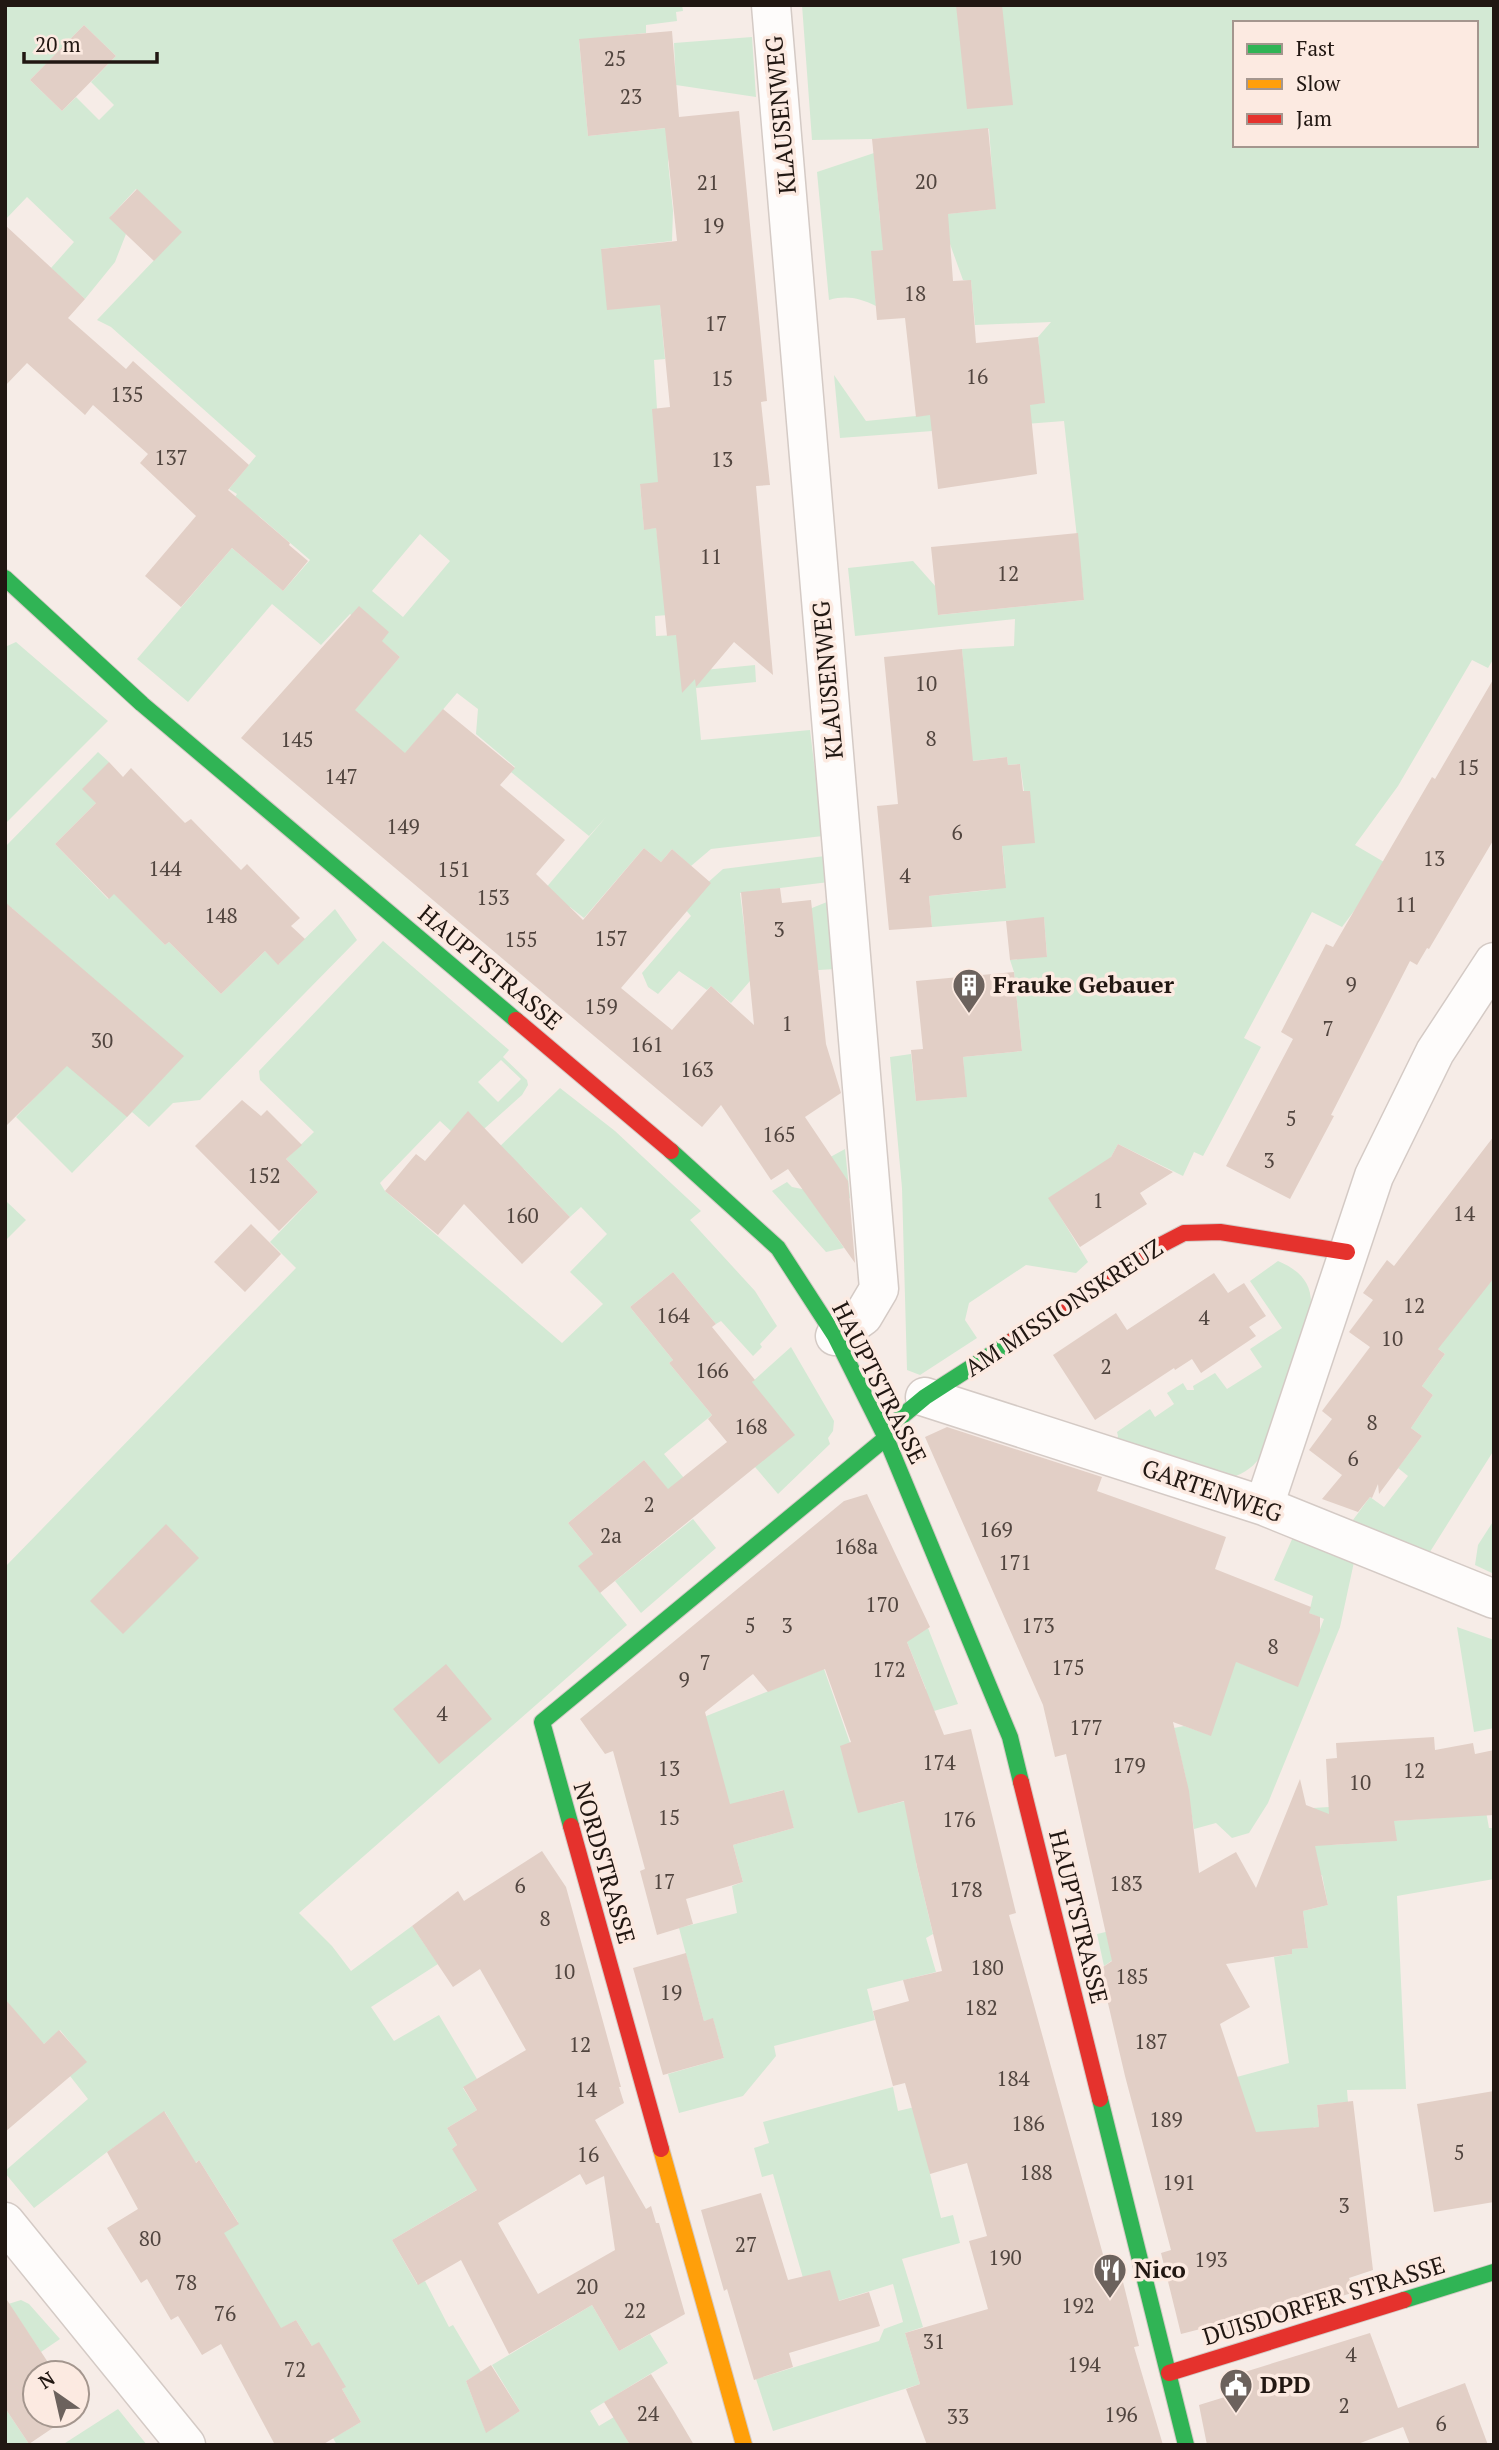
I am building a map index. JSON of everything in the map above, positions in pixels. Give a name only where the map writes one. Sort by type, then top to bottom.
[{"type":"main road","name":"HAUPTSTRASSE","points":[[5,578],[142,704],[704,1179],[778,1248],[835,1336],[886,1438],[1010,1737],[1186,2445]]},
{"type":"main road","name":"AM MISSIONSKREUZ","points":[[886,1438],[901,1417],[925,1397],[1159,1246],[1184,1233],[1220,1232],[1348,1252]]},
{"type":"main road","name":"NORDSTRASSE","points":[[739,2443],[542,1722],[886,1438]]},
{"type":"main road","name":"DUISDORFER STRASSE","points":[[1169,2373],[1494,2272]]},
{"type":"street","name":"KLAUSENWEG","points":[[772,5],[879,1289],[863,1316],[835,1336]]},
{"type":"street","points":[[1264,1506],[1374,1176],[1435,1052],[1494,962]]},
{"type":"street","name":"GARTENWEG","points":[[925,1397],[1264,1506],[1494,1599]]},
{"type":"street","points":[[5,2222],[186,2445]]},
{"type":"green space","points":[[5,5],[682,5],[683,11],[676,12],[677,21],[646,25],[646,33],[579,40],[588,136],[675,127],[668,162],[673,211],[672,241],[601,249],[660,305],[665,359],[654,360],[657,409],[679,480],[640,485],[644,529],[656,528],[668,615],[655,616],[656,636],[676,635],[704,670],[755,665],[756,682],[696,688],[701,740],[810,730],[823,836],[711,849],[691,866],[672,849],[661,862],[644,848],[584,918],[570,907],[562,913],[539,896],[606,817],[589,836],[511,772],[515,767],[476,734],[478,709],[457,693],[389,773],[354,710],[400,657],[350,614],[321,645],[272,604],[188,702],[137,659],[232,548],[283,591],[310,560],[260,517],[234,499],[237,494],[229,489],[256,456],[111,327],[97,320],[181,232],[136,189],[111,216],[126,234],[115,262],[85,299],[51,268],[74,242],[27,197],[5,220]],"holes":[[[84,25],[116,56],[91,82],[114,105],[99,120],[76,97],[62,111],[30,80]],[[420,534],[450,561],[403,617],[372,591]]]},
{"type":"green space","points":[[802,5],[1494,5],[1494,658],[1488,668],[1472,660],[1398,786],[1355,845],[1384,862],[1357,907],[1342,927],[1312,912],[1244,1038],[1261,1047],[1203,1156],[1194,1152],[1183,1176],[1118,1144],[1109,1161],[1049,1198],[1088,1262],[1076,1273],[1026,1265],[969,1303],[965,1320],[977,1338],[920,1375],[907,1370],[902,1188],[890,1057],[911,1054],[916,1101],[966,1097],[963,1057],[1022,1051],[1014,972],[1010,960],[1047,956],[1044,918],[932,927],[929,896],[990,890],[1005,874],[1002,846],[1030,791],[1024,791],[1020,764],[1008,765],[1007,757],[972,761],[962,649],[1014,646],[1015,619],[855,636],[848,568],[913,561],[936,587],[939,615],[1084,600],[1064,421],[840,438],[834,375],[866,421],[1044,403],[1038,337],[1051,322],[975,325],[971,281],[963,280],[950,244],[872,251],[876,306],[853,298],[829,300],[817,172],[874,153],[880,221],[995,209],[989,129],[873,139],[812,140]]},
{"type":"green space","points":[[752,37],[756,97],[676,85],[674,43]]},
{"type":"green space","points":[[16,642],[108,721],[5,824],[5,647]]},
{"type":"green space","points":[[98,752],[109,762],[96,803],[55,844],[108,899],[114,893],[165,945],[169,942],[221,994],[265,951],[279,964],[335,909],[357,940],[200,1100],[173,1103],[149,1127],[132,1112],[72,1173],[16,1117],[43,1089],[69,958],[12,908],[5,915],[5,847]]},
{"type":"green space","points":[[825,856],[829,882],[740,893],[748,957],[812,908],[827,902],[835,969],[756,974],[731,1003],[711,986],[707,990],[679,971],[658,994],[648,987],[642,973],[691,916],[685,909],[723,869]]},
{"type":"green space","points":[[383,941],[509,1050],[503,1057],[527,1080],[528,1085],[522,1095],[466,1145],[440,1121],[380,1183],[385,1191],[562,1343],[603,1304],[570,1272],[607,1234],[581,1207],[570,1217],[524,1169],[492,1154],[560,1088],[615,1131],[701,1211],[690,1220],[755,1291],[777,1326],[753,1356],[721,1321],[716,1324],[673,1272],[630,1307],[673,1360],[669,1363],[712,1415],[664,1454],[684,1478],[668,1490],[644,1460],[568,1523],[593,1554],[579,1567],[627,1625],[299,1913],[332,1946],[351,1971],[412,1926],[438,1964],[371,2007],[394,2041],[439,2015],[477,2079],[463,2088],[477,2110],[447,2128],[457,2145],[452,2149],[585,2126],[392,2240],[417,2284],[425,2281],[449,2327],[453,2325],[481,2372],[466,2381],[486,2432],[520,2411],[492,2365],[592,2305],[619,2351],[650,2334],[668,2363],[590,2411],[599,2426],[614,2417],[630,2445],[337,2445],[333,2438],[361,2422],[342,2389],[345,2387],[312,2346],[296,2320],[270,2335],[201,2246],[238,2222],[199,2160],[195,2163],[165,2112],[34,2208],[5,2173],[88,2099],[70,2076],[86,2062],[60,2030],[44,2044],[5,2022],[5,1567],[296,1268],[270,1242],[318,1192],[286,1159],[314,1132],[260,1080],[259,1071]],"holes":[[[501,1060],[521,1079],[498,1102],[478,1082]]]},
{"type":"green space","points":[[845,1149],[850,1198],[822,1216],[844,1248],[826,1252],[772,1191],[787,1182],[792,1187],[802,1189],[823,1173],[823,1161]]},
{"type":"green space","points":[[7,1202],[26,1220],[5,1241],[5,1204]]},
{"type":"green space","points":[[1278,1261],[1303,1278],[1309,1290],[1311,1306],[1265,1450],[1256,1462],[1236,1476],[1168,1454],[1165,1463],[1116,1449],[1117,1432],[1150,1409],[1155,1417],[1174,1404],[1167,1393],[1183,1383],[1187,1390],[1194,1390],[1193,1386],[1215,1373],[1227,1389],[1262,1367],[1250,1349],[1282,1328],[1250,1281]]},
{"type":"green space","points":[[1494,1278],[1494,1450],[1428,1555],[1350,1524],[1370,1497],[1384,1507],[1408,1476],[1398,1468],[1422,1436],[1411,1428],[1433,1395],[1422,1386],[1445,1354],[1434,1346]]},
{"type":"green space","points":[[791,1347],[834,1421],[833,1431],[828,1438],[830,1444],[778,1494],[755,1467],[752,1382]]},
{"type":"green space","points":[[693,1519],[716,1548],[641,1613],[615,1581]]},
{"type":"green space","points":[[1494,1520],[1494,1574],[1475,1565],[1478,1545]]},
{"type":"green space","points":[[1293,1537],[1354,1562],[1340,1627],[1268,1803],[1249,1833],[1232,1838],[1216,1823],[1194,1829],[1174,1728],[1184,1726],[1210,1735],[1229,1659],[1298,1686],[1324,1619],[1309,1613],[1313,1596],[1274,1580]]},
{"type":"green space","points":[[1457,1627],[1494,1640],[1494,1728],[1474,1732]]},
{"type":"green space","points":[[928,1628],[958,1704],[896,1722],[926,1689],[905,1637]]},
{"type":"green space","points":[[824,1669],[850,1743],[858,1812],[919,1798],[933,1858],[916,1863],[933,1934],[926,1938],[936,1972],[867,1989],[875,2020],[774,2046],[776,2056],[743,2096],[679,2113],[668,2074],[724,2058],[713,2019],[704,2021],[679,1928],[737,1913],[732,1886],[743,1882],[733,1845],[794,1828],[783,1790],[746,1800],[732,1810],[689,1723]]},
{"type":"green space","points":[[1481,1784],[1489,1828],[1494,1828],[1494,1879],[1397,1896],[1406,2089],[1347,2090],[1348,2102],[1317,2105],[1319,2127],[1314,2127],[1261,2186],[1233,2078],[1289,2063],[1274,1957],[1292,1954],[1292,1949],[1308,1948],[1303,1911],[1328,1905],[1322,1875],[1298,1880],[1313,1808],[1329,1807],[1331,1845],[1394,1841],[1394,1821],[1439,1818]]},
{"type":"green space","points":[[1161,1919],[1139,1942],[1104,1966],[1097,1934]]},
{"type":"green space","points":[[893,2087],[898,2111],[919,2106],[930,2174],[941,2218],[953,2215],[960,2243],[902,2259],[923,2327],[905,2333],[920,2384],[773,2431],[756,2379],[879,2341],[884,2329],[903,2322],[893,2284],[812,2309],[773,2174],[762,2177],[754,2148],[769,2143],[763,2122]]},
{"type":"green space","points":[[21,2300],[29,2304],[60,2339],[41,2352],[17,2316],[5,2305]]},
{"type":"green space","points":[[5,2408],[29,2444],[29,2445],[5,2445]]},
{"type":"green space","points":[[118,2409],[147,2445],[62,2445],[91,2429],[91,2426]]},
{"type":"building","points":[[956,5],[1002,5],[1013,105],[967,109]]},
{"type":"building","points":[[84,25],[116,56],[62,111],[30,80]]},
{"type":"building","points":[[672,31],[679,117],[739,111],[767,401],[761,402],[770,485],[756,486],[773,675],[734,642],[696,687],[695,679],[682,693],[676,635],[667,636],[656,528],[644,530],[640,484],[658,482],[652,409],[670,407],[660,305],[607,310],[601,249],[677,241],[665,128],[588,136],[579,39]]},
{"type":"building","points":[[988,128],[996,209],[948,214],[953,281],[971,280],[976,343],[1038,337],[1045,403],[1030,405],[1037,474],[938,489],[930,415],[916,417],[905,318],[877,320],[871,251],[883,250],[872,139]]},
{"type":"building","points":[[137,189],[182,232],[154,261],[109,218]]},
{"type":"building","points":[[5,225],[85,299],[68,318],[126,369],[133,361],[249,465],[228,490],[308,561],[283,591],[232,548],[181,607],[145,576],[196,516],[140,463],[148,454],[93,405],[85,415],[27,363],[5,386]]},
{"type":"building","points":[[1078,533],[1084,600],[938,615],[931,547]]},
{"type":"building","points":[[359,606],[389,632],[382,641],[400,657],[355,710],[405,753],[443,709],[515,768],[500,785],[565,840],[536,874],[583,920],[644,848],[661,862],[672,849],[711,883],[621,988],[672,1030],[711,986],[754,1025],[741,892],[780,888],[782,903],[811,900],[826,1044],[841,1093],[805,1117],[848,1181],[855,1263],[788,1169],[771,1180],[721,1105],[702,1127],[241,738]]},
{"type":"building","points":[[962,649],[973,761],[1007,757],[1008,765],[1020,764],[1023,791],[1030,791],[1035,843],[1002,846],[1006,888],[929,896],[932,927],[889,930],[877,806],[898,804],[884,657]]},
{"type":"building","points":[[1494,678],[1494,839],[1429,949],[1427,948],[1417,965],[1410,961],[1290,1199],[1226,1166],[1293,1039],[1281,1032],[1326,944],[1333,947],[1432,777],[1435,779]]},
{"type":"building","points":[[109,762],[123,777],[131,768],[185,823],[191,819],[241,870],[247,864],[300,918],[291,926],[305,939],[278,965],[265,951],[221,994],[169,942],[165,945],[114,894],[109,899],[55,844],[96,803],[82,789]]},
{"type":"building","points":[[5,902],[184,1056],[127,1117],[67,1066],[5,1127]]},
{"type":"building","points":[[1044,917],[1047,957],[1010,960],[1006,921]]},
{"type":"building","name":"Frauke Gebauer","points":[[1014,972],[1022,1051],[963,1057],[967,1097],[916,1101],[911,1050],[923,1049],[916,981]]},
{"type":"building","points":[[242,1100],[261,1116],[267,1110],[302,1145],[286,1159],[318,1192],[279,1231],[195,1146]]},
{"type":"building","points":[[468,1111],[570,1217],[522,1264],[464,1204],[438,1235],[385,1191],[416,1154],[425,1161]]},
{"type":"building","points":[[1494,1136],[1494,1278],[1438,1349],[1445,1354],[1422,1386],[1433,1395],[1411,1428],[1422,1436],[1379,1494],[1378,1484],[1372,1498],[1370,1497],[1358,1512],[1322,1499],[1342,1475],[1309,1450],[1332,1419],[1322,1411],[1370,1347],[1349,1332],[1373,1300],[1363,1293],[1387,1260],[1394,1266]]},
{"type":"building","points":[[1118,1144],[1173,1172],[1140,1193],[1147,1204],[1080,1247],[1048,1198],[1111,1157]]},
{"type":"building","points":[[251,1224],[281,1254],[245,1292],[214,1262]]},
{"type":"building","points":[[673,1272],[716,1324],[712,1327],[795,1435],[600,1593],[578,1566],[593,1554],[568,1523],[644,1460],[668,1489],[727,1442],[708,1419],[712,1415],[669,1363],[673,1360],[630,1307]]},
{"type":"building","points":[[1214,1273],[1228,1293],[1244,1283],[1266,1316],[1249,1327],[1256,1336],[1201,1373],[1192,1359],[1175,1370],[1174,1368],[1095,1420],[1053,1355],[1116,1313],[1127,1330]]},
{"type":"building","points":[[947,1427],[1102,1477],[1097,1491],[1226,1537],[1215,1569],[1311,1607],[1309,1613],[1320,1617],[1320,1631],[1298,1687],[1236,1662],[1211,1736],[1173,1722],[1189,1791],[1199,1873],[1236,1852],[1256,1888],[1300,1779],[1306,1805],[1329,1814],[1326,1759],[1337,1758],[1336,1743],[1434,1737],[1435,1750],[1473,1743],[1475,1754],[1494,1750],[1494,1815],[1394,1821],[1397,1841],[1315,1846],[1328,1905],[1303,1911],[1308,1948],[1292,1949],[1292,1954],[1226,1964],[1250,2007],[1220,2024],[1256,2132],[1319,2127],[1317,2105],[1353,2101],[1373,2270],[1349,2278],[1355,2292],[1219,2334],[1216,2325],[1181,2334],[1161,2253],[1171,2250],[1100,1969],[1112,1961],[1066,1754],[1055,1757],[1043,1705],[925,1437]]},
{"type":"building","points":[[867,1494],[930,1627],[907,1642],[944,1735],[971,1729],[1016,1913],[1009,1915],[1107,2269],[1119,2266],[1139,2346],[1134,2347],[1163,2445],[927,2445],[906,2389],[920,2384],[905,2333],[988,2309],[969,2241],[987,2236],[967,2163],[930,2174],[905,2083],[893,2086],[873,2011],[909,2001],[903,1980],[942,1971],[904,1801],[858,1813],[840,1746],[851,1742],[825,1669],[768,1692],[753,1674],[705,1712],[730,1804],[784,1790],[794,1828],[733,1845],[743,1882],[686,1899],[693,1924],[657,1935],[640,1871],[645,1869],[613,1751],[605,1754],[580,1719],[844,1501]]},
{"type":"building","points":[[166,1524],[199,1558],[123,1634],[90,1601]]},
{"type":"building","points":[[446,1664],[492,1719],[439,1764],[393,1709]]},
{"type":"building","points":[[542,1851],[566,1887],[624,2103],[595,2120],[646,2209],[651,2206],[656,2223],[659,2223],[685,2314],[619,2351],[592,2305],[509,2354],[461,2260],[418,2285],[392,2240],[477,2190],[452,2149],[457,2145],[447,2128],[477,2110],[463,2087],[526,2050],[480,1969],[453,1987],[412,1926],[458,1891],[464,1901]],"holes":[[[580,2174],[586,2185],[604,2176],[615,2250],[538,2294],[498,2223]]]},
{"type":"building","points":[[686,1953],[704,2021],[713,2018],[724,2058],[663,2075],[633,1968]]},
{"type":"building","points":[[5,1999],[44,2044],[59,2030],[87,2062],[5,2132]]},
{"type":"building","points":[[1494,2091],[1494,2202],[1434,2212],[1417,2104]]},
{"type":"building","points":[[164,2111],[239,2224],[224,2233],[281,2328],[296,2320],[312,2346],[319,2342],[346,2387],[342,2389],[361,2422],[322,2445],[275,2445],[221,2344],[202,2355],[178,2316],[171,2320],[147,2279],[141,2283],[107,2228],[138,2209],[107,2152]]},
{"type":"building","points":[[761,2193],[788,2280],[830,2270],[839,2301],[869,2292],[880,2326],[789,2353],[793,2367],[754,2380],[727,2289],[724,2291],[701,2210]]},
{"type":"building","points":[[5,2297],[46,2359],[21,2359],[21,2429],[51,2429],[29,2444],[5,2408]]},
{"type":"building","points":[[1370,2333],[1398,2408],[1465,2383],[1488,2445],[1410,2445],[1403,2427],[1355,2445],[1207,2445],[1199,2405],[1241,2392],[1235,2375]]},
{"type":"building","points":[[491,2365],[520,2411],[486,2433],[466,2381]]},
{"type":"building","points":[[651,2374],[694,2445],[630,2445],[604,2402]]},
{"type":"traffic: fast","points":[[5,578],[142,704],[516,1020]]},
{"type":"traffic: fast","points":[[671,1151],[778,1248],[835,1336],[886,1438],[1010,1737],[1021,1782]]},
{"type":"traffic: fast","points":[[571,1826],[542,1722],[886,1438],[901,1417],[925,1397],[1012,1341]]},
{"type":"traffic: fast","points":[[1100,2099],[1186,2445]]},
{"type":"traffic: fast","points":[[1404,2300],[1494,2272]]},
{"type":"traffic: slow","points":[[661,2149],[744,2445]]},
{"type":"traffic: jam","points":[[516,1020],[671,1151]]},
{"type":"traffic: jam","points":[[1012,1341],[1159,1246],[1184,1233],[1220,1232],[1347,1252]]},
{"type":"traffic: jam","points":[[1021,1782],[1100,2099]]},
{"type":"traffic: jam","points":[[571,1826],[661,2149]]},
{"type":"traffic: jam","points":[[1169,2373],[1404,2300]]},
{"type":"place","name":"Frauke Gebauer","points":[[969,1015]]},
{"type":"place","name":"Nico","points":[[1110,2300]]},
{"type":"place","name":"DPD","points":[[1236,2415]]}]
